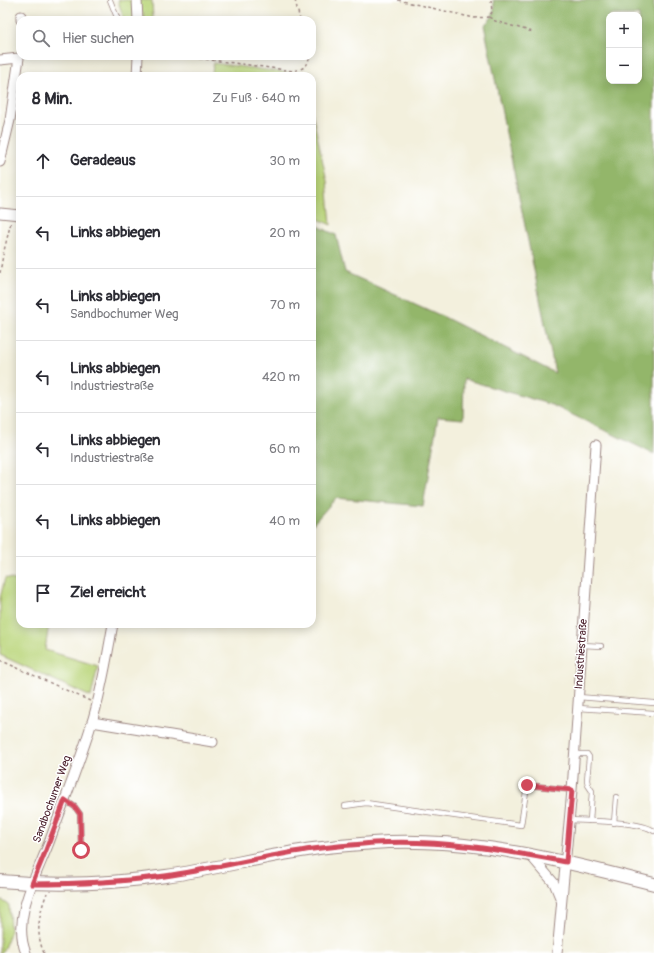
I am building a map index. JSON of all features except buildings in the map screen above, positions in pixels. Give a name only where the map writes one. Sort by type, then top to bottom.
[{"type":"street","points":[[137,0],[138,16]]},
{"type":"street","points":[[0,60],[16,57]]},
{"type":"street","points":[[18,72],[19,60]]},
{"type":"street","points":[[137,72],[138,60]]},
{"type":"street","points":[[0,162],[10,120],[16,82]]},
{"type":"street","points":[[0,213],[16,215]]},
{"type":"street","name":"Industriestraße","points":[[557,953],[570,820],[596,445]]},
{"type":"street","name":"Sandbochumer Weg","points":[[22,952],[23,920],[26,904],[32,884],[65,800],[92,722],[113,628]]},
{"type":"street","points":[[92,722],[213,742]]},
{"type":"street","points":[[0,881],[32,884],[106,882],[165,876],[314,849],[375,843],[436,843],[486,848],[530,855],[566,862],[654,884]]},
{"type":"street","points":[[530,855],[554,884],[562,901]]},
{"type":"lane","points":[[110,0],[116,16]]},
{"type":"lane","points":[[582,645],[601,646]]},
{"type":"lane","points":[[578,697],[654,703]]},
{"type":"lane","points":[[578,708],[654,713]]},
{"type":"lane","points":[[575,754],[587,754],[589,757],[588,780],[592,792],[590,821]]},
{"type":"lane","points":[[346,806],[366,803],[521,824],[527,785],[572,790]]},
{"type":"lane","points":[[614,823],[616,797]]},
{"type":"lane","points":[[65,800],[75,807],[80,814],[81,850]]},
{"type":"lane","points":[[570,820],[644,826],[654,831]]},
{"type":"path","points":[[294,0],[299,16]]},
{"type":"path","points":[[398,0],[474,18],[489,18],[502,24],[533,32]]},
{"type":"path","points":[[489,18],[492,12],[491,0]]},
{"type":"path","points":[[214,60],[293,70],[302,69],[307,66],[308,60]]},
{"type":"path","points":[[0,273],[3,255],[16,215]]},
{"type":"path","points":[[0,660],[97,703]]},
{"type":"path","points":[[44,953],[40,944],[38,932],[42,905],[50,884]]},
{"type":"green space","points":[[118,0],[152,0],[153,16],[123,16]]},
{"type":"green space","points":[[493,0],[654,0],[654,454],[552,405],[464,379],[463,419],[438,417],[423,506],[336,498],[316,520],[316,225],[336,235],[345,272],[444,317],[555,373],[484,25],[490,20],[494,11]]},
{"type":"green space","points":[[213,63],[281,72],[212,72]]},
{"type":"green space","points":[[316,131],[327,181],[331,225],[316,218]]},
{"type":"green space","points":[[5,578],[16,580],[16,628],[48,628],[45,650],[98,666],[91,697],[0,655],[0,598]]},
{"type":"green space","points":[[0,899],[9,905],[10,933],[2,953],[0,953]]},
{"type":"route","points":[[81,850],[80,814],[75,807],[65,800],[32,884],[65,884],[142,879],[184,873],[314,849],[375,843],[404,842],[461,845],[566,862],[572,790],[527,785]]}]
